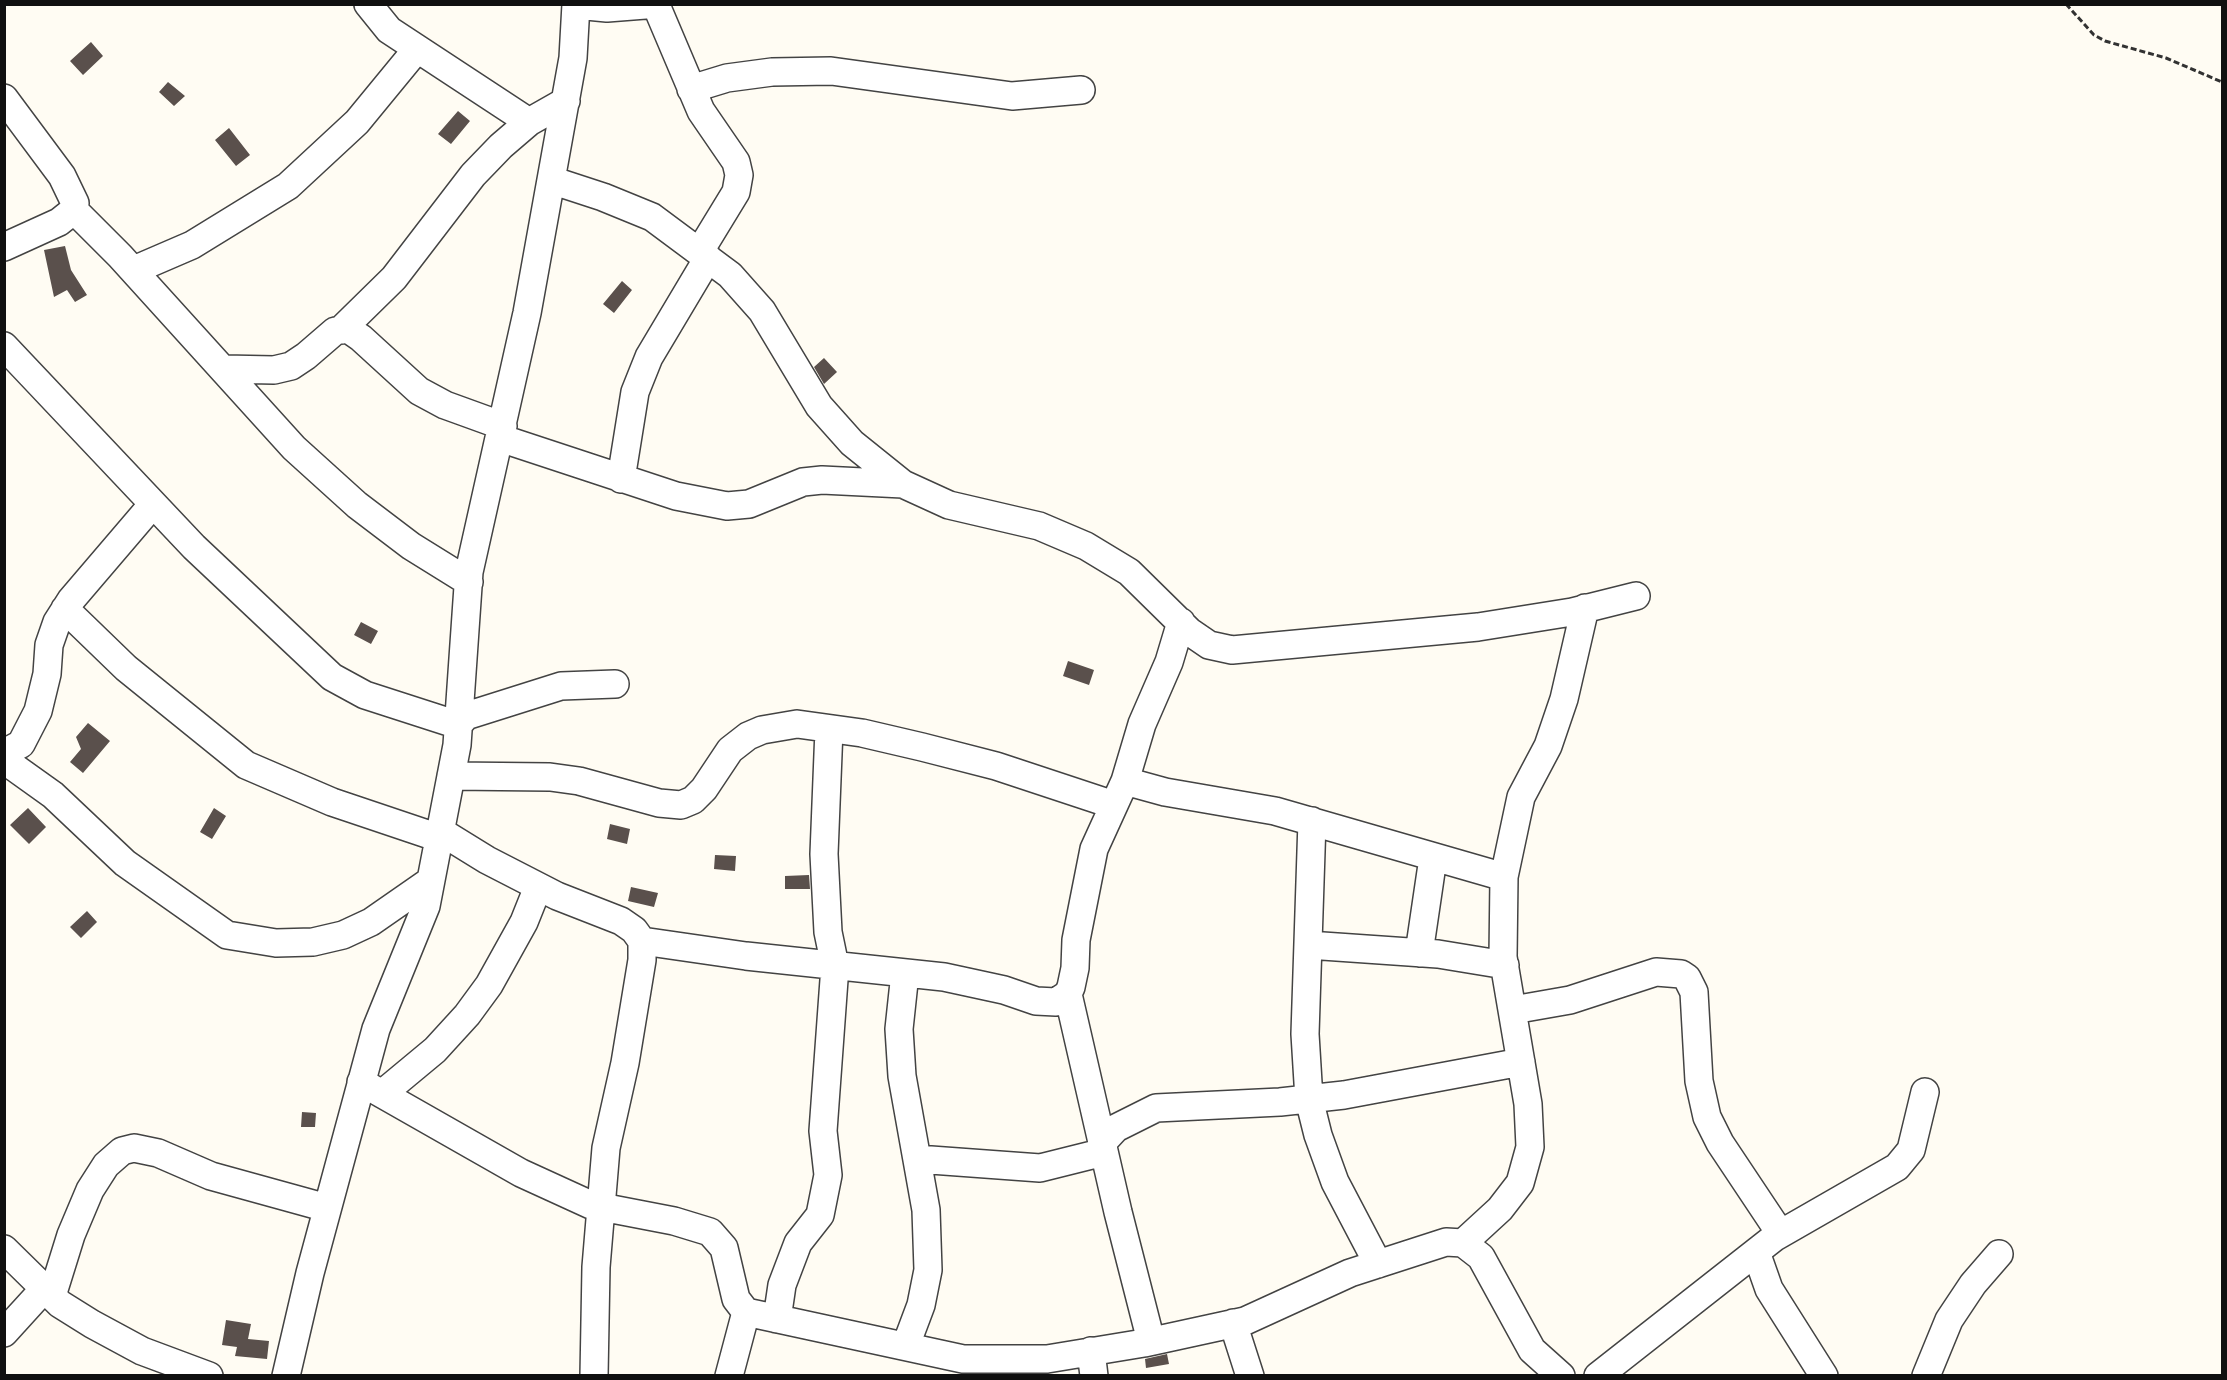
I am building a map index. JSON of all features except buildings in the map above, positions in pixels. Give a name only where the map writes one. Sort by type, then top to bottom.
[{"type":"street","points":[[368,4],[389,30],[530,122]]},
{"type":"street","points":[[286,1376],[327,1208],[372,1088],[376,1029],[426,906],[451,776],[458,725],[469,582],[502,432],[566,101],[573,58],[576,5],[607,8],[657,5],[691,89],[716,136],[736,162],[739,176],[736,192],[650,357],[635,392],[621,479]]},
{"type":"street","points":[[134,270],[192,245],[288,186],[357,122],[417,49]]},
{"type":"street","points":[[691,89],[727,78],[772,72],[831,71],[1012,96],[1081,90]]},
{"type":"street","points":[[4,98],[62,176],[72,192],[74,210],[134,270],[294,448],[357,505],[411,546],[469,582]]},
{"type":"street","points":[[341,330],[394,278],[473,175],[501,146],[530,122],[566,101]]},
{"type":"street","points":[[551,180],[603,196],[652,217],[730,275],[762,311],[819,406],[852,442],[903,484],[949,505],[1039,526],[1086,546],[1129,572],[1181,622],[1209,645],[1232,650],[1478,627],[1585,608],[1636,596]]},
{"type":"street","points":[[4,247],[59,222],[74,210]]},
{"type":"street","points":[[224,369],[274,370],[291,366],[306,357],[335,331],[348,329],[361,338],[418,391],[445,405],[502,432],[621,479],[676,496],[727,507],[749,504],[803,482],[822,480],[903,484]]},
{"type":"street","points":[[4,346],[153,504],[265,615],[332,677],[365,695],[458,725]]},
{"type":"street","points":[[4,753],[21,744],[30,731],[47,674],[49,645],[57,622],[65,609],[153,504]]},
{"type":"street","points":[[1463,1243],[1500,1209],[1520,1183],[1530,1147],[1528,1104],[1505,965],[1504,877],[1521,797],[1548,746],[1564,699],[1585,608]]},
{"type":"street","points":[[65,609],[126,668],[246,765],[332,802],[439,835],[538,887],[621,921],[634,930],[642,941],[642,960],[625,1063],[606,1148],[594,1319],[594,1376]]},
{"type":"street","points":[[1150,1341],[1068,994],[1076,968],[1076,940],[1094,849],[1120,793],[1142,724],[1169,662],[1181,622]]},
{"type":"street","points":[[458,725],[466,716],[552,689],[615,684]]},
{"type":"street","points":[[451,776],[550,777],[579,781],[659,803],[681,805],[693,800],[704,789],[730,750],[748,736],[762,730],[797,724],[872,735],[996,766],[1120,793],[1165,792],[1275,811],[1504,877]]},
{"type":"street","points":[[777,1319],[782,1285],[798,1243],[820,1215],[828,1175],[823,1131],[835,966],[828,932],[824,854],[829,729]]},
{"type":"street","points":[[4,760],[53,795],[125,862],[226,935],[276,943],[313,942],[343,935],[371,922],[430,881]]},
{"type":"street","points":[[1312,821],[1305,1034],[1309,1099],[1318,1135],[1335,1182],[1378,1264]]},
{"type":"street","points":[[1419,953],[1433,858]]},
{"type":"street","points":[[372,1088],[435,1050],[467,1015],[489,985],[524,922],[538,887]]},
{"type":"street","points":[[642,941],[835,966],[944,977],[1004,990],[1036,1001],[1056,1002],[1068,994]]},
{"type":"street","points":[[1308,945],[1419,953],[1505,965]]},
{"type":"street","points":[[1513,1010],[1570,1000],[1656,972],[1681,974],[1687,978],[1694,992],[1699,1081],[1707,1117],[1720,1143],[1780,1233]]},
{"type":"street","points":[[905,973],[899,1029],[902,1076],[926,1210],[928,1270],[921,1305],[906,1345]]},
{"type":"street","points":[[917,1159],[1040,1168],[1103,1148],[1116,1128],[1156,1108],[1309,1099],[1521,1062]]},
{"type":"street","points":[[372,1088],[521,1173],[601,1207],[674,1221],[710,1232],[724,1248],[736,1299],[746,1312],[906,1345],[939,1364],[963,1359],[1047,1359],[1093,1363],[1150,1341],[1245,1321],[1350,1273],[1446,1242],[1463,1243],[1481,1257],[1532,1350],[1562,1376]]},
{"type":"street","points":[[1598,1376],[1780,1233],[1897,1167],[1911,1150],[1925,1092]]},
{"type":"street","points":[[4,1333],[48,1293],[90,1190],[106,1165],[122,1151],[134,1148],[167,1156],[211,1176],[327,1208]]},
{"type":"street","points":[[4,1249],[48,1293],[92,1324],[142,1351],[209,1376]]},
{"type":"street","points":[[1756,1252],[1769,1289],[1824,1376]]},
{"type":"street","points":[[1926,1376],[1949,1320],[1973,1284],[2000,1254]]},
{"type":"street","points":[[729,1376],[746,1312]]},
{"type":"street","points":[[1233,1323],[1250,1376]]},
{"type":"path","points":[[2066,4],[2094,35],[2105,41],[2166,58],[2223,82]]}]
